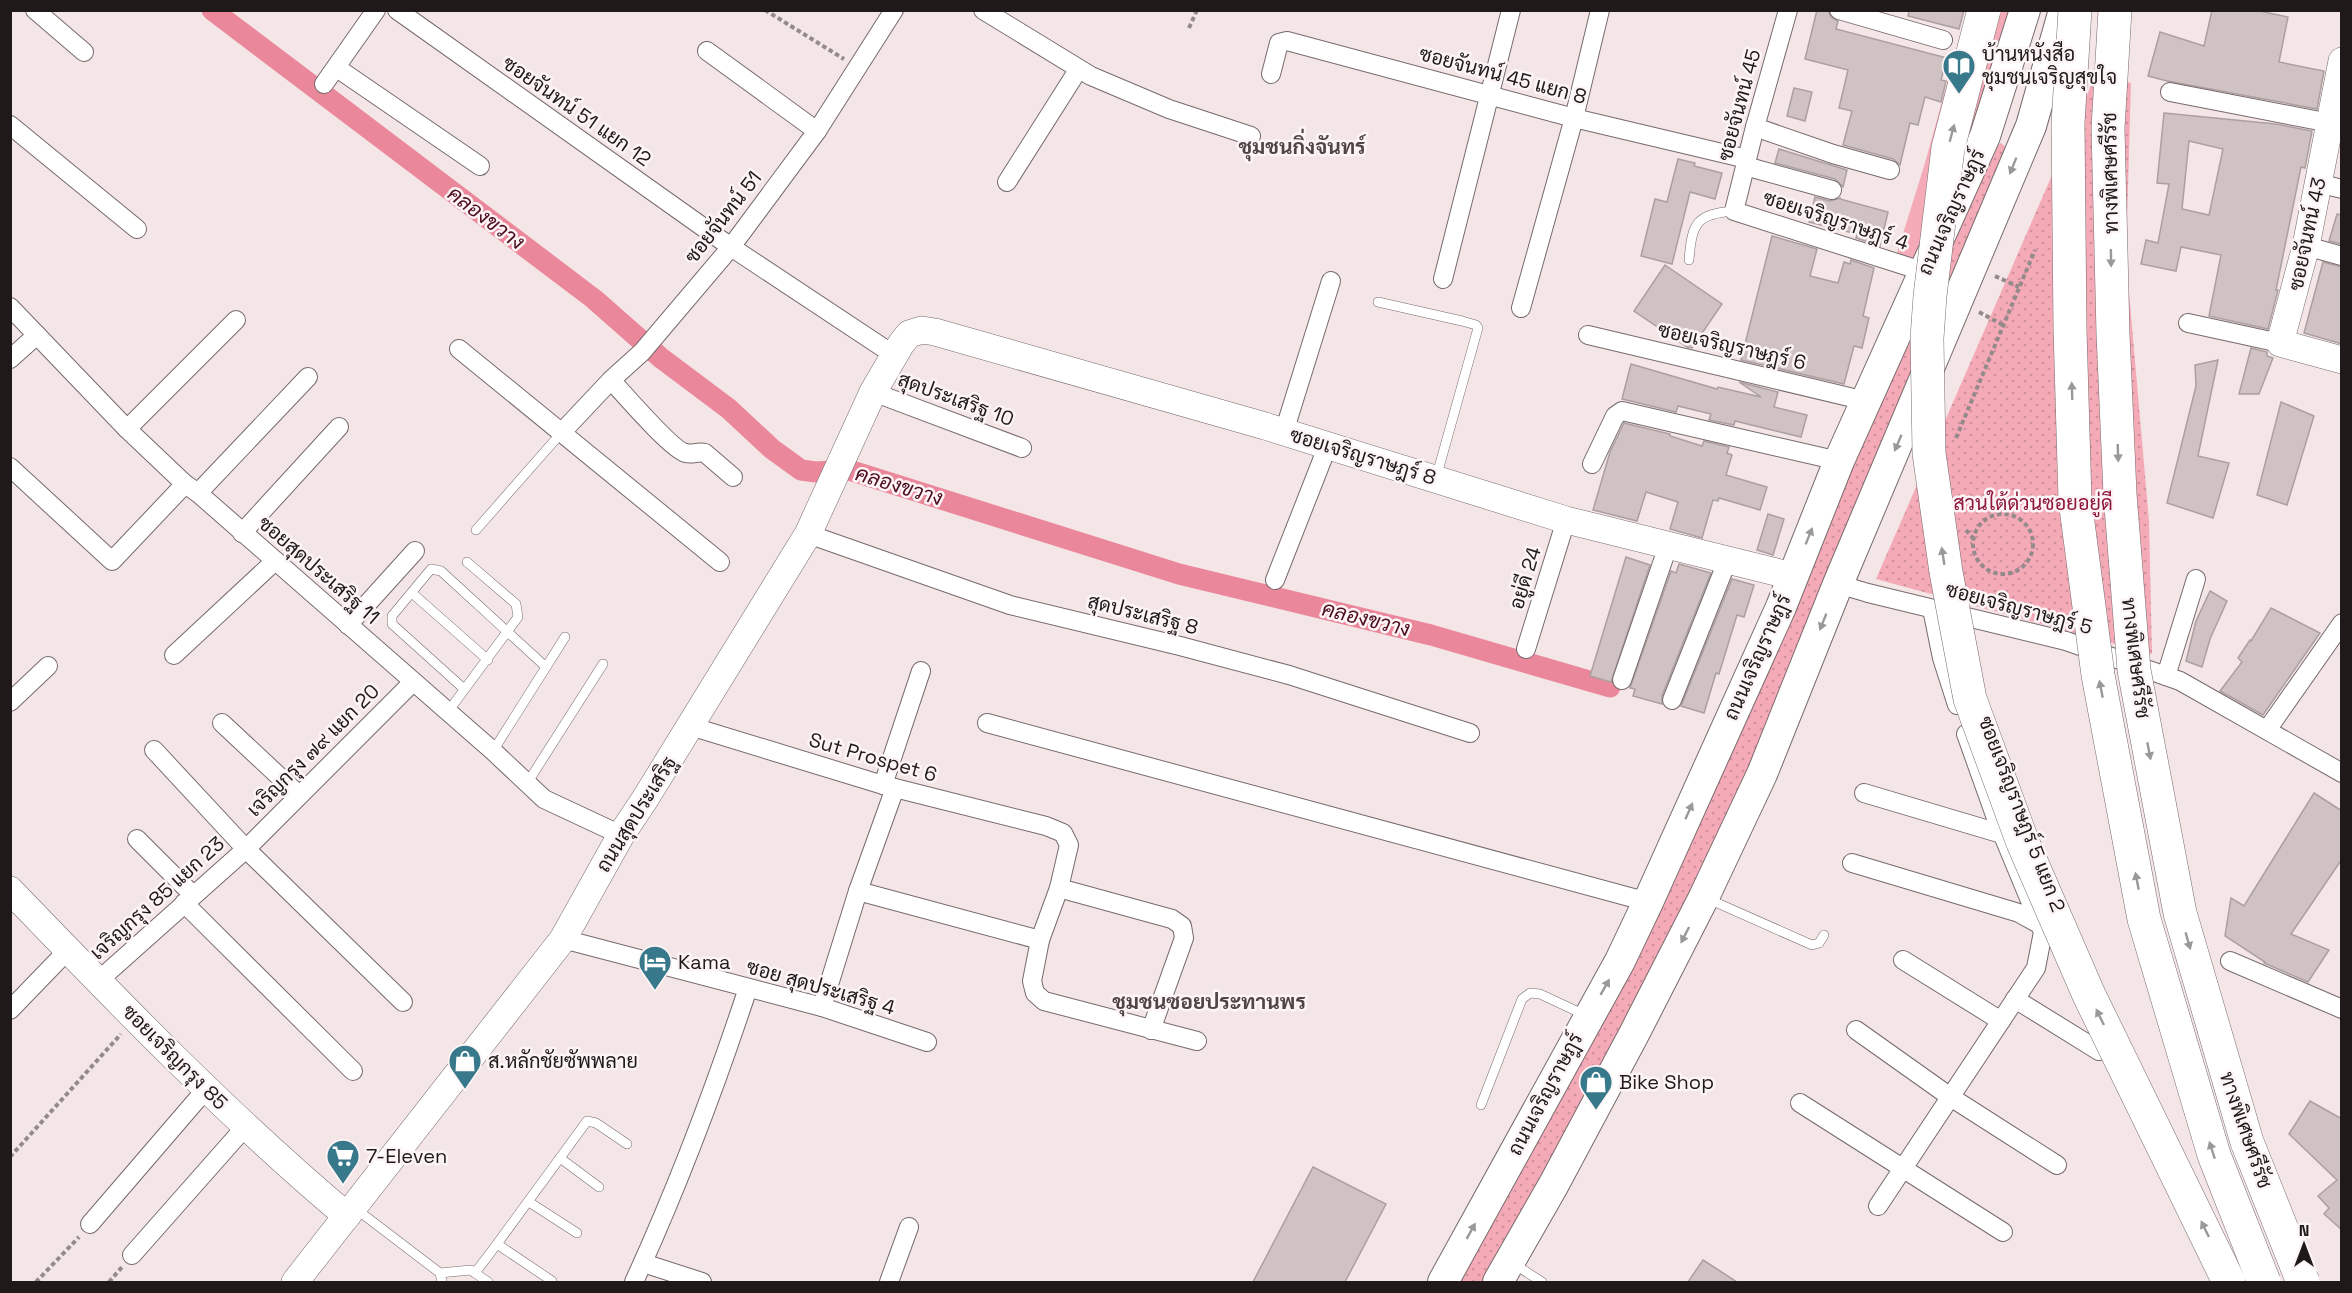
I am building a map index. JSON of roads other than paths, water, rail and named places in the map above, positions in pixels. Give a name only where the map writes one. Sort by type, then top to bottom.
[{"type":"highway","points":[[1984,10],[1948,148],[1927,327],[1929,453],[1946,572],[1970,699],[2023,843],[2089,995],[2229,1282]]},
{"type":"highway","name":"ทางพิเศษศรีรัช","points":[[2075,10],[2068,123],[2074,489],[2098,675],[2144,918],[2214,1155],[2264,1282]]},
{"type":"highway","name":"ทางพิเศษศรีรัช","points":[[2115,10],[2108,128],[2113,334],[2120,494],[2134,670],[2180,913],[2247,1143],[2303,1282]]},
{"type":"main road","name":"ถนนเจริญราษฎร์","points":[[1443,1282],[1587,1016],[1620,961],[1648,902],[1792,576],[1839,461],[1985,136],[2025,10]]},
{"type":"main road","name":"ถนนเจริญราษฎร์","points":[[1504,1272],[1560,1174],[1704,897],[1762,774],[1838,584],[2031,126],[2064,10]]},
{"type":"main road","points":[[1992,114],[2031,126]]},
{"type":"street","points":[[35,10],[84,52]]},
{"type":"street","points":[[324,84],[376,10]]},
{"type":"street","name":"ซอยจันทน์ 51 แยก 12","points":[[397,10],[731,247],[894,355]]},
{"type":"street","name":"ซอยจันทน์ 51","points":[[562,432],[611,380],[642,352],[731,247],[817,131],[894,10]]},
{"type":"street","points":[[983,10],[1078,70],[1169,109],[1251,136]]},
{"type":"street","points":[[1443,279],[1511,10]]},
{"type":"street","points":[[1521,308],[1574,118],[1600,10]]},
{"type":"street","name":"ซอยจันทน์ 45","points":[[1734,211],[1788,10]]},
{"type":"street","points":[[1839,10],[1943,40]]},
{"type":"street","name":"ซอยจันทน์ 45 แยก 8","points":[[1271,74],[1280,43],[1287,41],[1746,162],[1832,190]]},
{"type":"street","points":[[707,51],[817,131]]},
{"type":"street","points":[[337,68],[480,166]]},
{"type":"street","points":[[1007,182],[1078,70]]},
{"type":"street","name":"ซอยจันทน์ 43","points":[[2280,343],[2306,246],[2330,186],[2330,123],[2341,71]]},
{"type":"street","points":[[2170,92],[2330,123]]},
{"type":"street","points":[[10,125],[137,229]]},
{"type":"street","points":[[1755,127],[1833,154],[1890,170]]},
{"type":"street","name":"ซอยเจริญราษฎร์ 4","points":[[1734,211],[1925,272]]},
{"type":"street","points":[[2306,246],[2342,256]]},
{"type":"street","points":[[1284,432],[1331,281]]},
{"type":"street","name":"ซอยสุดประเสริฐ 11","points":[[10,307],[127,429],[192,489],[493,752],[526,785],[544,800],[621,834]]},
{"type":"street","points":[[127,429],[236,320]]},
{"type":"street","points":[[2188,322],[2342,360]]},
{"type":"street","name":"ถนนสุดประเสริฐ","points":[[296,1282],[563,939],[621,834],[808,534],[873,392],[894,355],[909,334],[922,330],[935,332]]},
{"type":"street","name":"ซอยเจริญราษฎร์ 8","points":[[935,332],[1328,445],[1566,520],[1792,576]]},
{"type":"street","points":[[10,359],[37,335]]},
{"type":"street","name":"ซอยเจริญราษฎร์ 6","points":[[1588,335],[1866,401]]},
{"type":"street","points":[[459,349],[720,562]]},
{"type":"street","points":[[10,467],[112,561],[192,489],[308,377]]},
{"type":"street","points":[[611,380],[666,438],[682,451],[705,453],[733,477]]},
{"type":"street","name":"สุดประเสริฐ 10","points":[[873,392],[1022,448]]},
{"type":"street","points":[[1592,464],[1615,416],[1622,411],[1839,461]]},
{"type":"street","points":[[242,533],[339,427]]},
{"type":"street","points":[[1275,580],[1328,445]]},
{"type":"street","name":"อยู่ดี 24","points":[[1526,649],[1566,520]]},
{"type":"street","name":"สุดประเสริฐ 8","points":[[808,534],[1010,605],[1289,675],[1470,733]]},
{"type":"street","points":[[1622,680],[1668,546]]},
{"type":"street","points":[[348,625],[416,551]]},
{"type":"street","points":[[1672,700],[1728,559]]},
{"type":"street","points":[[174,655],[275,561]]},
{"type":"street","points":[[2166,676],[2196,579]]},
{"type":"street","name":"ซอยเจริญราษฎร์ 5","points":[[1838,584],[2066,641],[2180,681],[2342,773]]},
{"type":"street","name":"ซอยเจริญราษฎร์ 5 แยก 2","points":[[1878,1206],[2036,968],[2043,940],[2039,924],[2002,834],[1972,752],[1946,669],[1932,609]]},
{"type":"street","points":[[2267,730],[2342,623]]},
{"type":"street","points":[[10,702],[48,666]]},
{"type":"street","points":[[822,1007],[889,787],[921,671]]},
{"type":"street","name":"เจริญกรุง ๗๙ แยก 20","points":[[246,849],[413,682]]},
{"type":"street","points":[[222,723],[299,795]]},
{"type":"street","points":[[987,723],[1648,902]]},
{"type":"street","name":"Sut Prospet 6","points":[[690,726],[889,787],[1046,825],[1063,833],[1069,845],[1059,888]]},
{"type":"street","points":[[154,750],[246,849],[403,1002]]},
{"type":"street","points":[[1864,793],[2002,834]]},
{"type":"street","points":[[137,839],[189,899],[352,1071]]},
{"type":"street","name":"เจริญกรุง 85 แยก 23","points":[[98,981],[246,849]]},
{"type":"street","points":[[1852,864],[2019,913],[2039,924]]},
{"type":"street","points":[[1151,1030],[1184,938],[1182,926],[1172,918],[1059,888],[1040,940],[1032,981],[1035,993],[1044,1001],[1151,1030],[1197,1041]]},
{"type":"street","name":"ซอยเจริญกรุง 85","points":[[10,890],[98,981],[281,1161],[351,1212]]},
{"type":"street","points":[[858,891],[1040,940]]},
{"type":"street","name":"ซอย สุดประเสริฐ 4","points":[[563,939],[822,1007],[927,1042]]},
{"type":"street","points":[[10,1010],[68,950]]},
{"type":"street","points":[[1903,960],[2001,1020]]},
{"type":"street","points":[[2230,961],[2342,1009]]},
{"type":"street","points":[[634,1282],[672,1197],[712,1095],[748,988]]},
{"type":"street","points":[[2015,999],[2099,1051]]},
{"type":"street","points":[[1856,1030],[1949,1096],[2057,1165]]},
{"type":"street","points":[[90,1224],[207,1088]]},
{"type":"street","points":[[1800,1103],[2004,1232]]},
{"type":"street","points":[[132,1256],[246,1126]]},
{"type":"street","points":[[889,1282],[909,1227]]},
{"type":"street","points":[[643,1263],[702,1282]]},
{"type":"lane","points":[[1689,260],[1691,238],[1700,220],[1712,213],[1734,211]]},
{"type":"lane","points":[[1378,302],[1462,321],[1476,325],[1478,328],[1437,478]]},
{"type":"lane","points":[[476,530],[562,432]]},
{"type":"lane","points":[[447,713],[463,688],[488,660],[518,617],[516,604],[467,562]]},
{"type":"lane","points":[[463,688],[392,624],[392,616],[429,571],[436,569],[546,668]]},
{"type":"lane","points":[[412,592],[488,660]]},
{"type":"lane","points":[[493,752],[565,637]]},
{"type":"lane","points":[[526,785],[603,664]]},
{"type":"lane","points":[[1704,897],[1812,945],[1819,943],[1824,935]]},
{"type":"lane","points":[[1481,1105],[1522,999],[1530,993],[1540,994],[1587,1016]]},
{"type":"lane","points":[[475,1273],[587,1121],[596,1123],[627,1144]]},
{"type":"lane","points":[[560,1158],[599,1187]]},
{"type":"lane","points":[[529,1202],[577,1233]]},
{"type":"lane","points":[[351,1212],[441,1278],[471,1270],[488,1282]]},
{"type":"lane","points":[[497,1244],[552,1281]]},
{"type":"lane","points":[[1504,1272],[1542,1282]]},
{"type":"waterway","name":"คลองขวาง","points":[[212,10],[594,299],[661,358],[729,409],[772,449],[801,470],[816,472],[849,470],[1179,574],[1431,635],[1610,687]]},
{"type":"place","name":"บ้านหนังสือ ชุมชนเจริญสุขใจ","points":[[1959,95]]},
{"type":"place","name":"Kama","points":[[655,991]]},
{"type":"place","name":"ส.หลักชัยซัพพลาย","points":[[465,1090]]},
{"type":"place","name":"Bike Shop","points":[[1596,1111]]},
{"type":"place","name":"7-Eleven","points":[[343,1185]]},
{"type":"district","name":"ชุมชนกิ่งจันทร์","points":[[1302,147]]},
{"type":"district","name":"ชุมชนซอยประทานพร","points":[[1209,1002]]},
{"type":"park label","name":"สวนใต้ด่วนซอยอยู่ดี","points":[[2033,503]]}]
